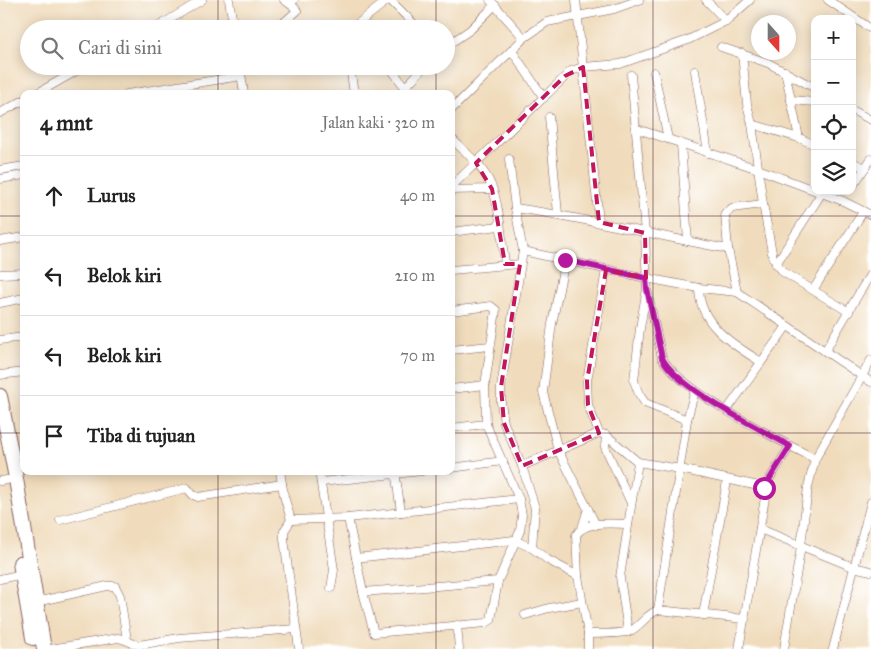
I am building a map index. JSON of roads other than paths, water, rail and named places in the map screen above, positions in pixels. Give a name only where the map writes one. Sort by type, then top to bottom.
[{"type":"highway","points":[[0,396],[22,574],[34,649]]},
{"type":"highway","points":[[0,440],[36,602],[44,649]]},
{"type":"street","points":[[169,20],[202,0]]},
{"type":"street","points":[[229,0],[232,20]]},
{"type":"street","points":[[365,20],[388,0],[410,20]]},
{"type":"street","points":[[576,0],[599,222]]},
{"type":"street","points":[[455,106],[524,38],[547,22],[614,9],[639,0]]},
{"type":"street","points":[[706,0],[726,21]]},
{"type":"street","points":[[455,185],[571,71],[634,60],[694,37],[726,21],[750,0]]},
{"type":"street","points":[[828,0],[871,29]]},
{"type":"street","points":[[287,20],[297,11],[289,1]]},
{"type":"street","points":[[455,40],[470,30],[493,2],[524,38]]},
{"type":"street","points":[[721,47],[742,53],[785,71],[811,86]]},
{"type":"street","points":[[512,50],[544,98]]},
{"type":"street","points":[[742,53],[746,96],[773,258],[783,272],[850,312]]},
{"type":"street","points":[[694,71],[708,153]]},
{"type":"street","points":[[785,71],[799,138]]},
{"type":"street","points":[[654,72],[668,139]]},
{"type":"street","points":[[43,90],[69,75]]},
{"type":"street","points":[[351,75],[353,90]]},
{"type":"street","points":[[396,75],[407,90]]},
{"type":"street","points":[[409,90],[419,75]]},
{"type":"street","points":[[152,90],[241,76],[243,90]]},
{"type":"street","points":[[631,76],[645,233],[647,289],[662,358],[666,364],[695,390],[815,459]]},
{"type":"street","points":[[791,100],[811,102]]},
{"type":"street","points":[[0,113],[20,102]]},
{"type":"street","points":[[856,112],[871,120]]},
{"type":"street","points":[[549,117],[558,214]]},
{"type":"street","points":[[752,124],[811,143]]},
{"type":"street","points":[[637,130],[758,169],[811,190]]},
{"type":"street","points":[[455,142],[486,176],[492,189],[499,226],[512,264],[501,402],[504,423],[522,466],[535,508],[531,547]]},
{"type":"street","points":[[681,144],[688,241]]},
{"type":"street","points":[[509,159],[523,251]]},
{"type":"street","points":[[856,182],[871,159]]},
{"type":"street","points":[[856,164],[865,168]]},
{"type":"street","points":[[0,170],[20,167]]},
{"type":"street","points":[[0,179],[20,176]]},
{"type":"street","points":[[455,189],[492,189]]},
{"type":"street","points":[[776,264],[820,195]]},
{"type":"street","points":[[813,290],[867,213],[843,201],[824,195]]},
{"type":"street","points":[[843,201],[847,195]]},
{"type":"street","points":[[737,292],[728,249],[725,219],[727,211],[732,208],[763,204]]},
{"type":"street","points":[[515,208],[558,214],[728,249]]},
{"type":"street","points":[[455,232],[499,226]]},
{"type":"street","points":[[0,241],[20,238]]},
{"type":"street","points":[[523,251],[646,278],[699,288],[737,292],[871,382]]},
{"type":"street","points":[[455,270],[512,264],[523,251]]},
{"type":"street","points":[[565,260],[552,324],[543,386],[546,408],[558,450],[596,525]]},
{"type":"street","points":[[606,270],[587,381],[588,405],[631,503]]},
{"type":"street","points":[[0,274],[20,273]]},
{"type":"street","points":[[825,351],[850,312],[871,273]]},
{"type":"street","points":[[699,288],[701,302],[716,329],[730,342],[762,362]]},
{"type":"street","points":[[647,289],[634,381],[645,403],[687,420]]},
{"type":"street","points":[[0,303],[20,299]]},
{"type":"street","points":[[348,518],[363,592],[374,633],[486,623],[491,620],[498,581],[518,541],[522,515],[519,498],[486,424],[485,385],[496,310],[491,306],[455,310]]},
{"type":"street","points":[[727,410],[788,326]]},
{"type":"street","points":[[0,340],[20,338]]},
{"type":"street","points":[[455,350],[490,346]]},
{"type":"street","points":[[784,649],[801,546],[808,487],[815,459],[871,360]]},
{"type":"street","points":[[0,375],[20,372]]},
{"type":"street","points":[[455,389],[485,385]]},
{"type":"street","points":[[658,610],[687,420],[695,390]]},
{"type":"street","points":[[455,428],[486,424]]},
{"type":"street","points":[[522,466],[602,434]]},
{"type":"street","points":[[602,434],[638,462],[680,469],[764,488]]},
{"type":"street","points":[[739,649],[766,492],[764,488],[790,446]]},
{"type":"street","points":[[455,468],[503,462]]},
{"type":"street","points":[[628,632],[620,579],[638,462]]},
{"type":"street","points":[[281,475],[290,520],[284,531],[284,539],[299,649]]},
{"type":"street","points":[[320,475],[334,570],[331,588]]},
{"type":"street","points":[[321,482],[374,475]]},
{"type":"street","points":[[396,475],[401,512]]},
{"type":"street","points":[[703,615],[727,480]]},
{"type":"street","points":[[60,520],[187,488],[193,495],[198,496],[282,484]]},
{"type":"street","points":[[290,520],[348,518],[519,498]]},
{"type":"street","points":[[833,649],[871,502]]},
{"type":"street","points":[[588,509],[582,528],[575,539],[578,576],[588,634],[588,649]]},
{"type":"street","points":[[582,528],[596,525],[628,524]]},
{"type":"street","points":[[760,529],[853,567],[871,570]]},
{"type":"street","points":[[356,558],[508,539],[531,547],[548,560],[578,576]]},
{"type":"street","points":[[0,579],[22,574]]},
{"type":"street","points":[[363,592],[498,581]]},
{"type":"street","points":[[36,602],[107,586],[115,586],[120,596],[127,640]]},
{"type":"street","points":[[526,615],[549,608],[582,602]]},
{"type":"street","points":[[588,634],[628,632],[637,627],[651,613],[658,610],[745,619]]},
{"type":"street","points":[[457,625],[459,649]]},
{"type":"street","points":[[50,649],[118,638],[139,645],[180,638],[296,629]]}]
